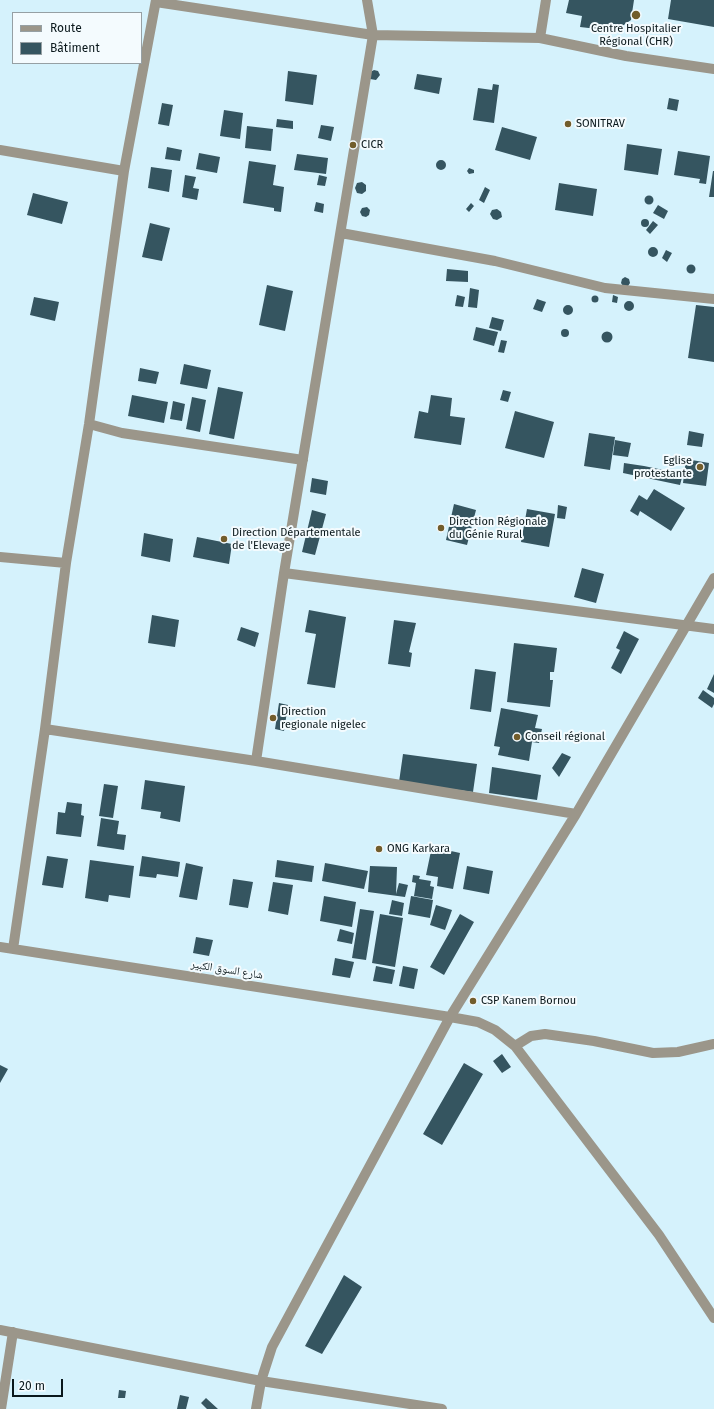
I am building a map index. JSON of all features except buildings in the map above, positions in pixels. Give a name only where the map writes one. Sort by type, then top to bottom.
[{"type":"street","points":[[256,761],[284,573],[373,35],[367,0]]},
{"type":"street","points":[[540,38],[546,0]]},
{"type":"street","points":[[13,950],[45,729],[66,563],[89,424],[124,171],[156,1],[373,35],[540,38],[626,56],[714,68]]},
{"type":"street","points":[[0,150],[124,171]]},
{"type":"street","points":[[341,233],[495,261],[605,288],[714,299]]},
{"type":"street","points":[[89,424],[122,432],[303,460]]},
{"type":"street","points":[[0,557],[66,563]]},
{"type":"street","points":[[284,573],[714,629]]},
{"type":"street","points":[[256,1409],[261,1381],[272,1347],[450,1017],[576,814],[688,625],[714,578]]},
{"type":"street","points":[[45,729],[256,761],[576,814]]},
{"type":"street","name":"شارع السوق الكبير","points":[[0,947],[450,1017],[478,1022],[495,1030],[514,1046],[659,1235],[714,1318]]},
{"type":"street","points":[[514,1046],[531,1036],[545,1034],[594,1041],[653,1053],[678,1052],[714,1044]]},
{"type":"street","points":[[0,1330],[261,1381],[442,1409]]},
{"type":"street","points":[[0,1409],[13,1332]]},
{"type":"place","name":"Centre Hospitalier Régional (CHR)","points":[[636,15]]},
{"type":"place","name":"SONITRAV","points":[[568,124]]},
{"type":"place","name":"CICR","points":[[353,145]]},
{"type":"place","name":"Eglise protestante","points":[[700,467]]},
{"type":"place","name":"Direction Régionale du Génie Rural","points":[[441,528]]},
{"type":"place","name":"Direction Départementale de l'Elevage","points":[[224,539]]},
{"type":"place","name":"Direction regionale nigelec","points":[[273,718]]},
{"type":"place","name":"Conseil régional","points":[[517,737]]},
{"type":"place","name":"ONG Karkara","points":[[379,849]]},
{"type":"place","name":"CSP Kanem Bornou","points":[[473,1001]]}]
